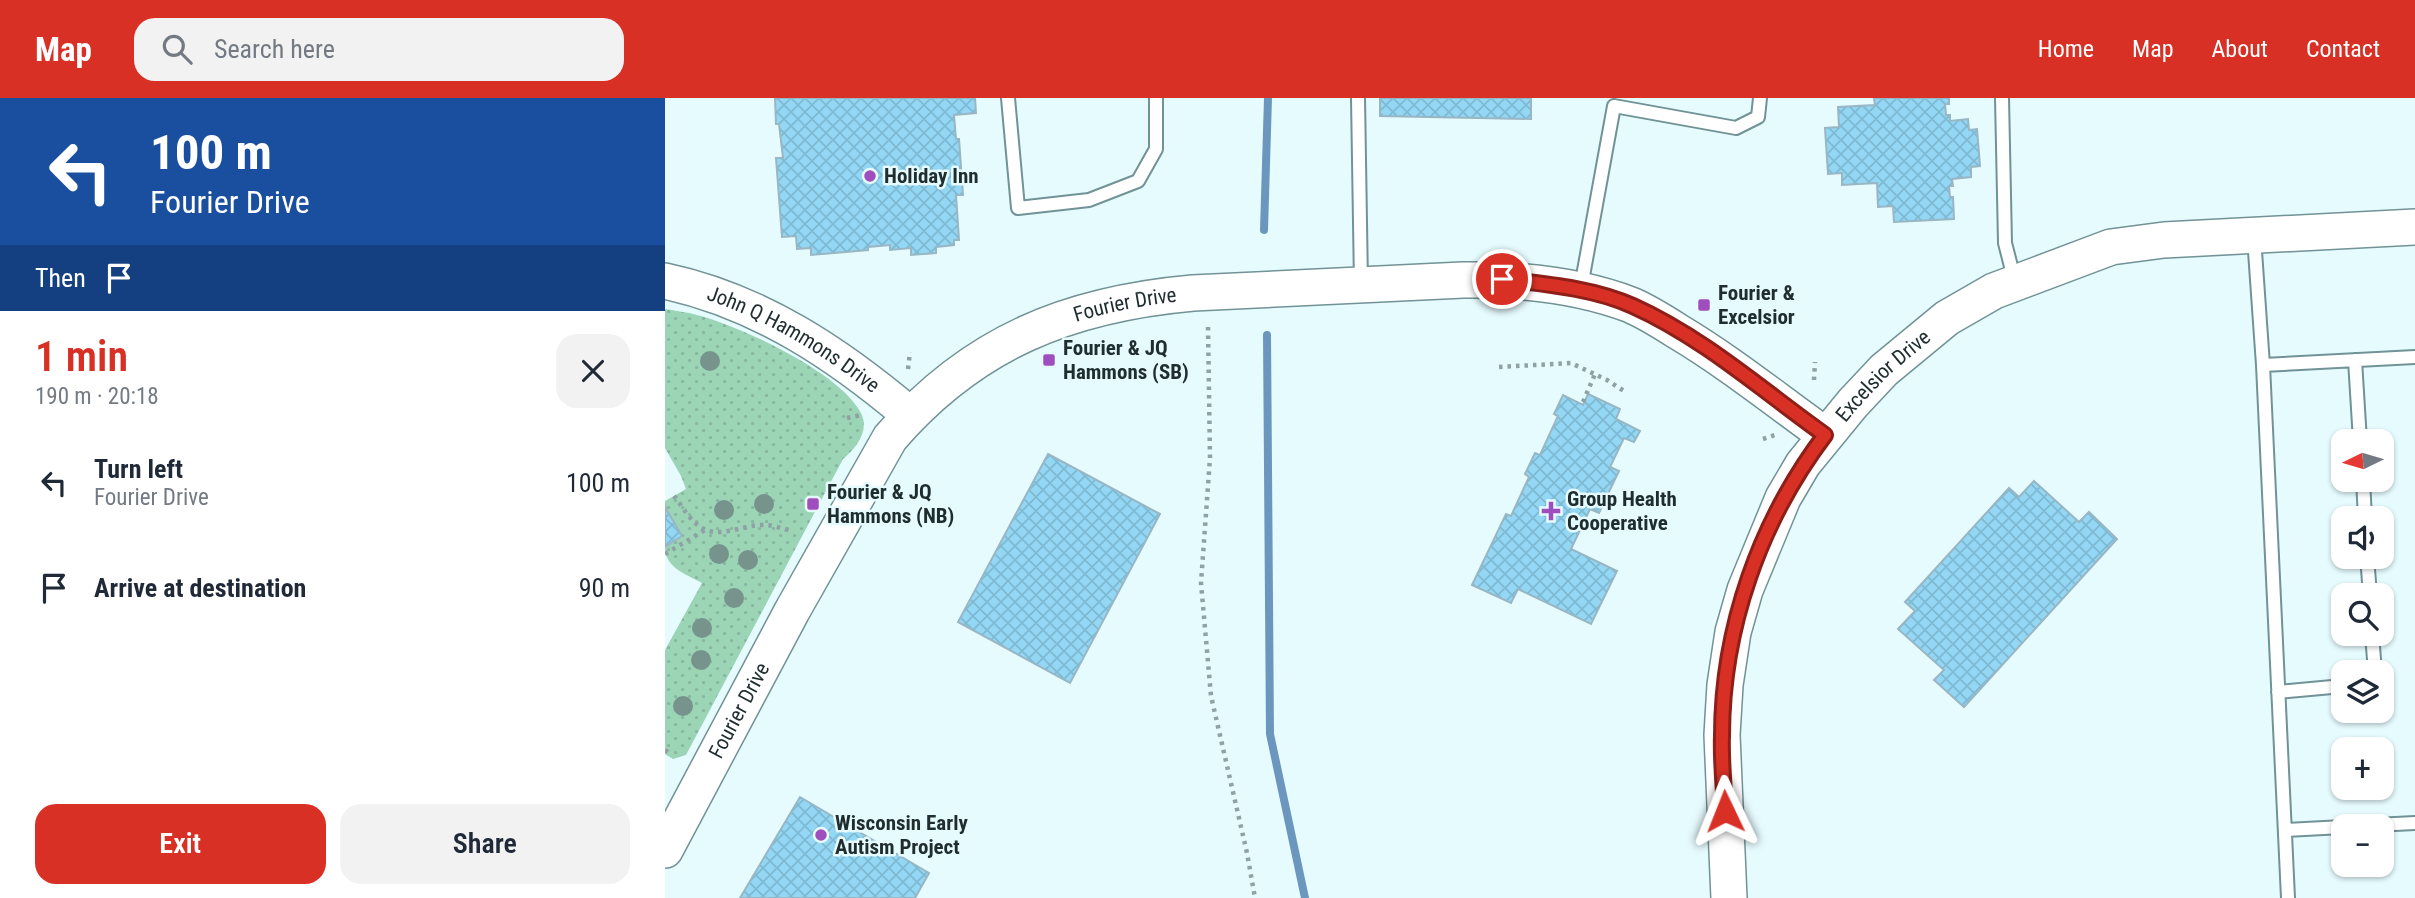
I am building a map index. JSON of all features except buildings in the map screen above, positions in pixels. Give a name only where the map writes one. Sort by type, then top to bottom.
[{"type":"street","name":"Excelsior Drive","points":[[1728,898],[1721,735],[1733,632],[1745,590],[1783,498],[1803,464],[1825,435],[1884,370],[1947,318],[1994,290],[2111,247],[2164,240],[2415,227]]},
{"type":"street","name":"Fourier Drive","points":[[665,850],[860,488],[890,438],[910,415],[960,373],[993,350],[1060,318],[1154,296],[1502,279],[1580,291],[1632,306],[1731,365],[1825,435]]},
{"type":"street","name":"John Q Hammons Drive","points":[[665,281],[732,299],[803,334],[910,415]]},
{"type":"lane","points":[[1008,98],[1018,208],[1089,200],[1138,181],[1156,149],[1156,98]]},
{"type":"lane","points":[[1358,98],[1361,285]]},
{"type":"lane","points":[[1580,291],[1613,102],[1736,128],[1758,117],[1760,98]]},
{"type":"lane","points":[[2002,98],[2005,243],[2015,282]]},
{"type":"lane","points":[[2254,235],[2263,365],[2288,898]]},
{"type":"lane","points":[[2263,365],[2415,357]]},
{"type":"lane","points":[[2355,360],[2359,429]]},
{"type":"lane","points":[[2278,692],[2331,687]]},
{"type":"lane","points":[[2394,824],[2415,823]]},
{"type":"lane","points":[[2285,830],[2331,828]]},
{"type":"path","points":[[1208,327],[1210,458],[1201,583],[1211,696],[1255,898]]},
{"type":"path","points":[[908,369],[910,352]]},
{"type":"path","points":[[1814,380],[1815,362]]},
{"type":"path","points":[[1499,367],[1571,363],[1627,393]]},
{"type":"path","points":[[1583,402],[1595,374]]},
{"type":"path","points":[[846,418],[862,415]]},
{"type":"path","points":[[674,496],[705,530],[721,532],[744,526],[767,525],[792,531]]},
{"type":"path","points":[[665,554],[705,530]]},
{"type":"path","points":[[665,750],[671,754]]},
{"type":"green space","points":[[665,309],[697,315],[738,329],[811,367],[850,397],[861,413],[864,426],[853,450],[843,459],[686,755],[673,759],[665,754],[665,650],[702,583],[672,565],[665,547],[682,536],[665,507],[665,501],[686,489],[665,448]]},
{"type":"waterway","points":[[1264,230],[1268,98]]},
{"type":"waterway","points":[[1267,335],[1270,734],[1305,898]]},
{"type":"place","name":"Holiday Inn","points":[[870,176]]},
{"type":"place","name":"Fourier & Excelsior","points":[[1704,305]]},
{"type":"place","name":"Fourier & JQ Hammons (SB)","points":[[1049,360]]},
{"type":"place","name":"Fourier & JQ Hammons (NB)","points":[[813,504]]},
{"type":"place","name":"Group Health Cooperative","points":[[1551,511]]},
{"type":"place","name":"Wisconsin Early Autism Project","points":[[821,835]]},
{"type":"route","points":[[1502,279],[1580,291],[1632,306],[1703,346],[1825,435],[1803,464],[1783,498],[1762,544],[1733,632],[1721,735],[1725,811]]}]
